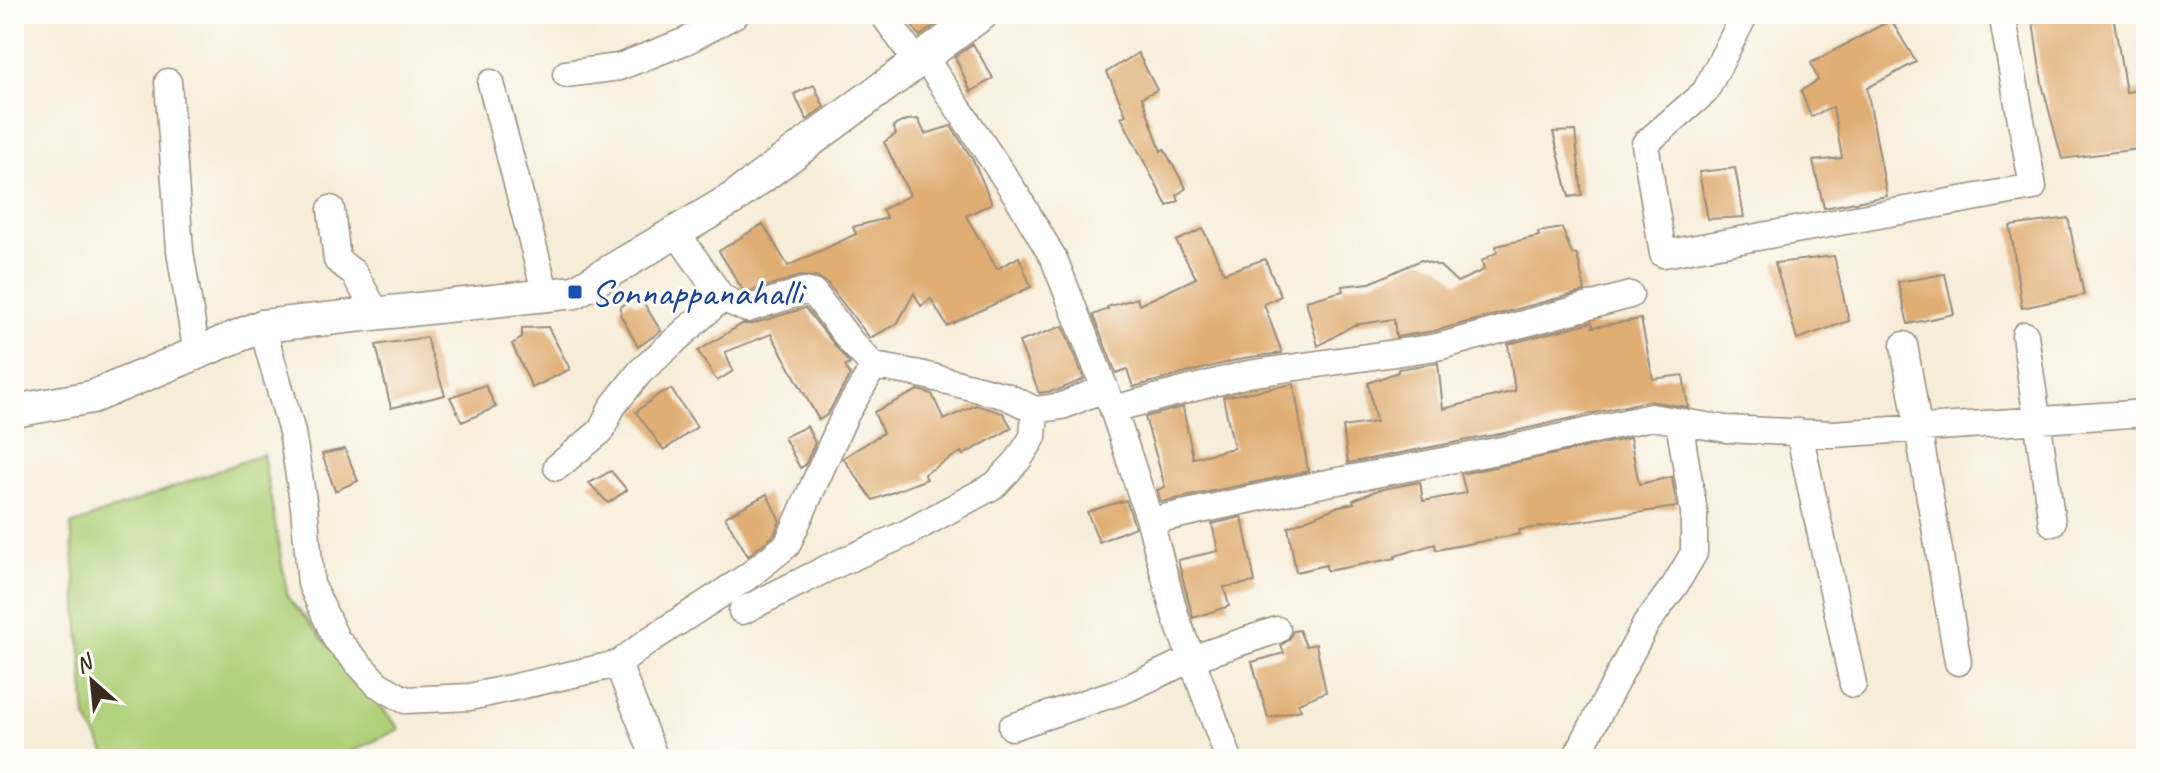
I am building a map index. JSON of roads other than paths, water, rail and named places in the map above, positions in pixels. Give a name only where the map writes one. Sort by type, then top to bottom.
[{"type":"street","points":[[566,74],[619,67],[686,41],[736,14]]},
{"type":"street","points":[[883,14],[921,59],[1017,196],[1054,259],[1109,399],[1150,521],[1175,615],[1229,759]]},
{"type":"street","points":[[14,411],[92,397],[262,326],[575,292],[732,199],[982,14]]},
{"type":"street","points":[[1745,14],[1705,92],[1645,144],[1663,254],[2033,187],[2002,14]]},
{"type":"street","points":[[168,82],[180,251],[197,355]]},
{"type":"street","points":[[491,83],[546,295]]},
{"type":"street","points":[[331,209],[337,260],[354,273],[376,312]]},
{"type":"street","points":[[676,232],[722,298],[747,309],[804,291],[814,293],[851,342],[874,366],[1006,396],[1035,410],[1248,374],[1437,347],[1630,295]]},
{"type":"street","points":[[557,467],[601,431],[612,407],[640,372],[722,298]]},
{"type":"street","points":[[262,326],[292,432],[304,507],[311,584],[336,639],[377,684],[405,700],[470,697],[618,664],[747,577],[787,545],[844,417],[874,366]]},
{"type":"street","points":[[2025,335],[2052,523]]},
{"type":"street","points":[[1904,345],[1958,662]]},
{"type":"street","points":[[742,611],[905,534],[995,485],[1019,459],[1033,437],[1035,410]]},
{"type":"street","points":[[1150,521],[1651,417],[1726,429],[1833,434],[2146,413]]},
{"type":"street","points":[[1575,759],[1646,624],[1694,553],[1694,512],[1679,422]]},
{"type":"street","points":[[1799,432],[1853,684]]},
{"type":"street","points":[[1012,727],[1124,690],[1191,659],[1277,630]]},
{"type":"street","points":[[618,664],[655,759]]},
{"type":"place","name":"Sonnappanahalli","points":[[575,292]]}]
